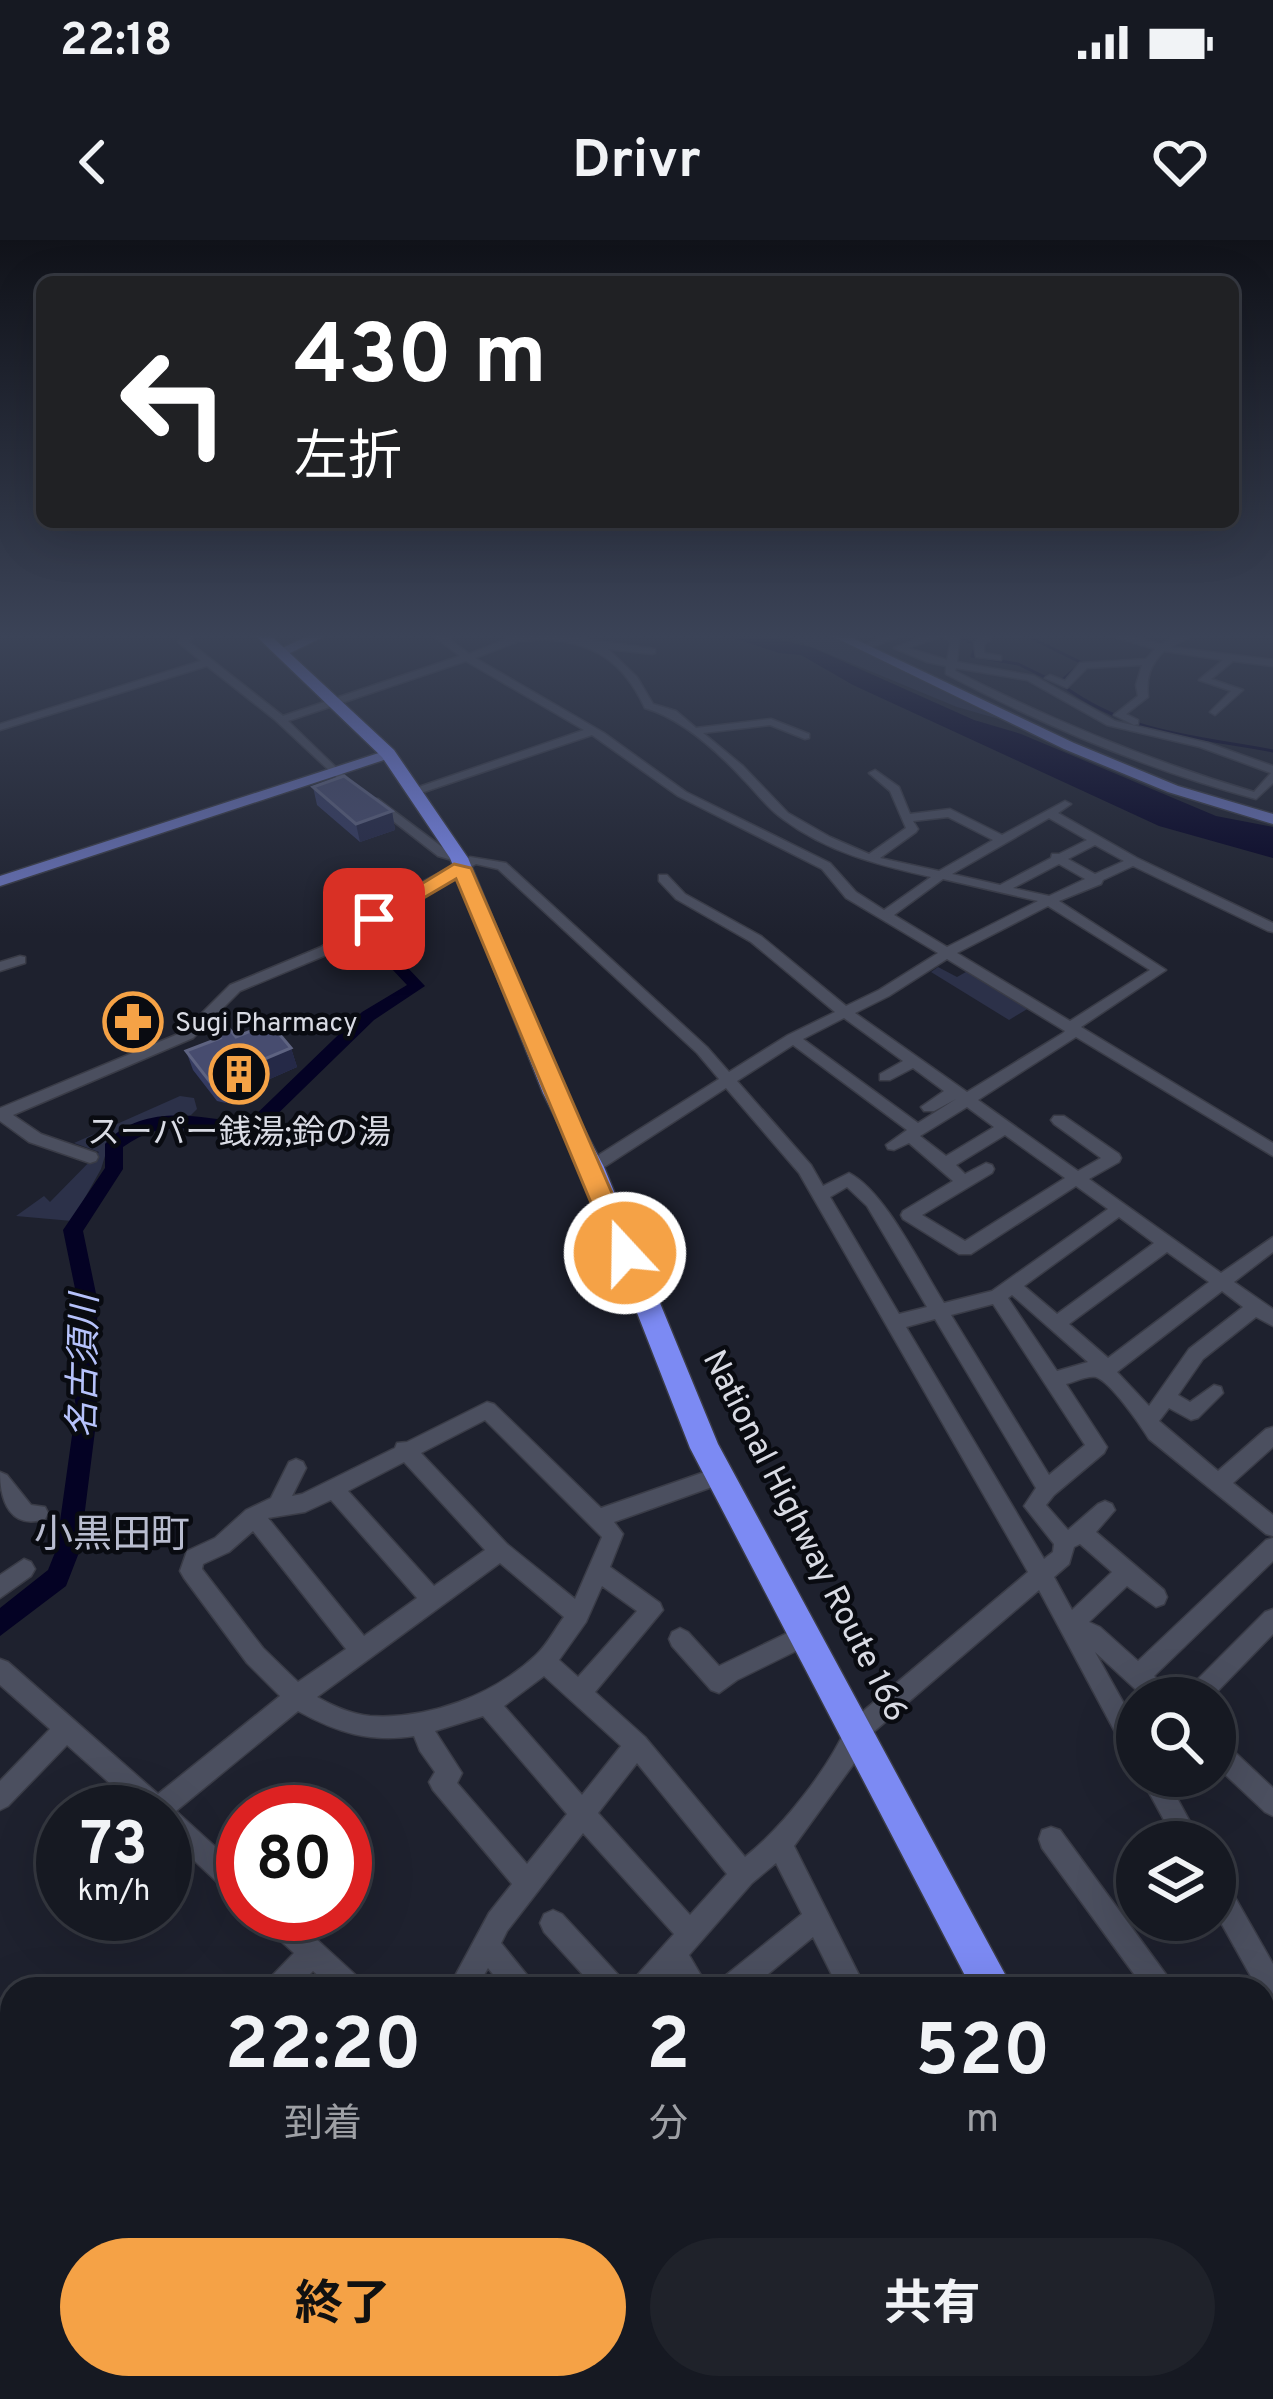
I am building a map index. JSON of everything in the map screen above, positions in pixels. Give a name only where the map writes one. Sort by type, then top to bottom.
[{"type":"highway","name":"National Highway Route 166","points":[[367,734],[419,795],[460,863],[719,1476],[987,1977]]},
{"type":"main road","points":[[1044,734],[1173,789],[1273,819]]},
{"type":"main road","points":[[0,881],[388,754]]},
{"type":"street","points":[[298,734],[332,771],[460,863]]},
{"type":"street","points":[[390,812],[419,795],[584,734]]},
{"type":"street","points":[[592,734],[682,794],[826,866],[844,877],[851,895],[884,916],[1273,1150]]},
{"type":"street","points":[[697,734],[784,815],[826,840],[870,859],[944,873],[1048,903],[1159,970],[1072,1028],[1070,1036],[963,1094],[929,1107]]},
{"type":"street","points":[[800,734],[805,736]]},
{"type":"street","points":[[1085,734],[1176,771],[1256,796],[1273,773],[1240,757],[1162,734]]},
{"type":"street","points":[[1139,756],[1147,734]]},
{"type":"street","points":[[1069,746],[1088,735]]},
{"type":"street","points":[[1176,771],[1192,742]]},
{"type":"street","points":[[1216,785],[1240,757]]},
{"type":"street","points":[[870,859],[912,829],[896,789],[875,773]]},
{"type":"street","points":[[884,916],[944,873],[1065,804]]},
{"type":"street","points":[[907,818],[950,813],[1002,840]]},
{"type":"street","points":[[1049,813],[1133,861],[1273,928]]},
{"type":"street","points":[[1001,889],[1095,840]]},
{"type":"street","points":[[1057,857],[1097,881]]},
{"type":"street","points":[[0,1113],[188,1035],[210,1019],[235,988],[326,950],[460,863],[474,860],[502,866],[729,1079],[779,1135],[821,1194],[896,1322],[1116,1711]]},
{"type":"street","points":[[592,1167],[793,1037],[847,1012],[949,952],[1133,861]]},
{"type":"street","points":[[663,878],[713,918],[756,939],[764,951],[814,983],[847,1012],[1265,1313],[1196,1354],[1153,1415],[1144,1419]]},
{"type":"street","points":[[0,968],[20,960]]},
{"type":"street","points":[[793,1037],[964,1183]]},
{"type":"street","points":[[875,1057],[895,1046]]},
{"type":"street","points":[[885,1077],[915,1060]]},
{"type":"street","points":[[907,1137],[963,1094]]},
{"type":"street","points":[[0,1113],[35,1138],[90,1157]]},
{"type":"street","points":[[986,1169],[909,1216],[964,1249],[1113,1158],[1059,1120]]},
{"type":"street","points":[[946,1164],[1006,1126]]},
{"type":"street","points":[[821,1194],[849,1179],[873,1202],[1047,1489]]},
{"type":"street","points":[[896,1322],[1005,1290],[1118,1210]]},
{"type":"street","points":[[1056,1324],[1166,1243]]},
{"type":"street","points":[[1054,1381],[1090,1369],[1104,1371],[1273,1243]]},
{"type":"street","points":[[1005,1290],[1056,1324],[1101,1363],[1138,1405],[1144,1419],[1219,1483],[1268,1514]]},
{"type":"street","points":[[1005,1290],[1054,1381],[1097,1447],[1034,1506],[1156,1598]]},
{"type":"street","points":[[1166,1397],[1191,1412],[1214,1393]]},
{"type":"street","points":[[488,1410],[613,1534],[578,1615],[544,1661],[487,1704],[421,1722],[366,1727],[321,1714],[267,1671],[191,1571],[194,1558],[222,1545],[253,1516],[335,1490],[404,1449],[488,1410]]},
{"type":"street","points":[[1219,1483],[1273,1435]]},
{"type":"street","points":[[404,1449],[500,1551],[578,1615]]},
{"type":"street","points":[[277,1506],[296,1468]]},
{"type":"street","points":[[598,1519],[646,1497],[674,1493],[719,1476]]},
{"type":"street","points":[[0,1480],[27,1515],[38,1513]]},
{"type":"street","points":[[335,1490],[434,1600]]},
{"type":"street","points":[[653,1977],[743,1874],[780,1845],[847,1754],[856,1732],[1062,1557],[1074,1538],[1106,1510]]},
{"type":"street","points":[[253,1516],[361,1650]]},
{"type":"street","points":[[1070,1626],[1092,1634],[1138,1676],[1273,1547]]},
{"type":"street","points":[[192,1787],[297,1697],[500,1551]]},
{"type":"street","points":[[0,1588],[24,1569]]},
{"type":"street","points":[[581,1690],[652,1610],[598,1571]]},
{"type":"street","points":[[1070,1626],[1126,1572]]},
{"type":"street","points":[[1216,1677],[1273,1619]]},
{"type":"street","points":[[680,1639],[719,1682],[729,1672],[803,1636]]},
{"type":"street","points":[[544,1661],[638,1744],[743,1874]]},
{"type":"street","points":[[0,1670],[129,1785]]},
{"type":"street","points":[[487,1704],[582,1814],[683,1944],[693,1977]]},
{"type":"street","points":[[421,1722],[428,1743],[450,1773],[441,1782],[527,1884]]},
{"type":"street","points":[[0,1798],[65,1730]]},
{"type":"street","points":[[468,1977],[498,1922],[638,1744]]},
{"type":"street","points":[[1236,1764],[1268,1788]]},
{"type":"street","points":[[1051,1839],[1152,1977]]},
{"type":"street","points":[[192,1842],[216,1864]]},
{"type":"street","points":[[780,1845],[847,1977]]},
{"type":"street","points":[[744,1977],[817,1918]]},
{"type":"street","points":[[553,1923],[603,1977]]},
{"type":"street","points":[[1236,1924],[1266,1977]]},
{"type":"street","points":[[299,1941],[339,1977]]},
{"type":"street","points":[[487,1946],[512,1977]]},
{"type":"street","points":[[289,1977],[312,1953]]},
{"type":"shaded area","points":[[959,734],[1020,734],[1216,816],[1273,827],[1273,858],[1159,826]]},
{"type":"shaded area","points":[[938,967],[957,977],[973,968],[1034,1005],[1009,1020],[931,972]]},
{"type":"shaded area","points":[[180,1096],[194,1098],[197,1109],[191,1115],[137,1124],[109,1143],[101,1169],[72,1221],[16,1216],[44,1196],[50,1202],[99,1152],[74,1143]]},
{"type":"building","points":[[344,776],[392,811],[356,824],[313,787]]},
{"type":"building","points":[[270,1023],[291,1048],[219,1084],[210,1082],[186,1051],[220,1038],[213,1030],[226,1025],[236,1037]]},
{"type":"waterway","name":"名古須川","points":[[301,734],[324,756]]},
{"type":"waterway","points":[[1180,734],[1273,751]]},
{"type":"waterway","name":"名古須川","points":[[0,1624],[57,1578],[68,1550],[87,1407],[79,1360],[89,1308],[73,1230],[114,1169],[114,1144],[134,1130],[180,1119],[240,1129],[255,1126],[368,1016],[417,986],[382,950]]},
{"type":"place","name":"Sugi Pharmacy","points":[[133,1022]]},
{"type":"place","name":"スーパー銭湯;鈴の湯","points":[[239,1074]]},
{"type":"district","name":"小黒田町","points":[[112,1533]]},
{"type":"route","points":[[374,919],[400,899],[461,868],[625,1253]]}]
